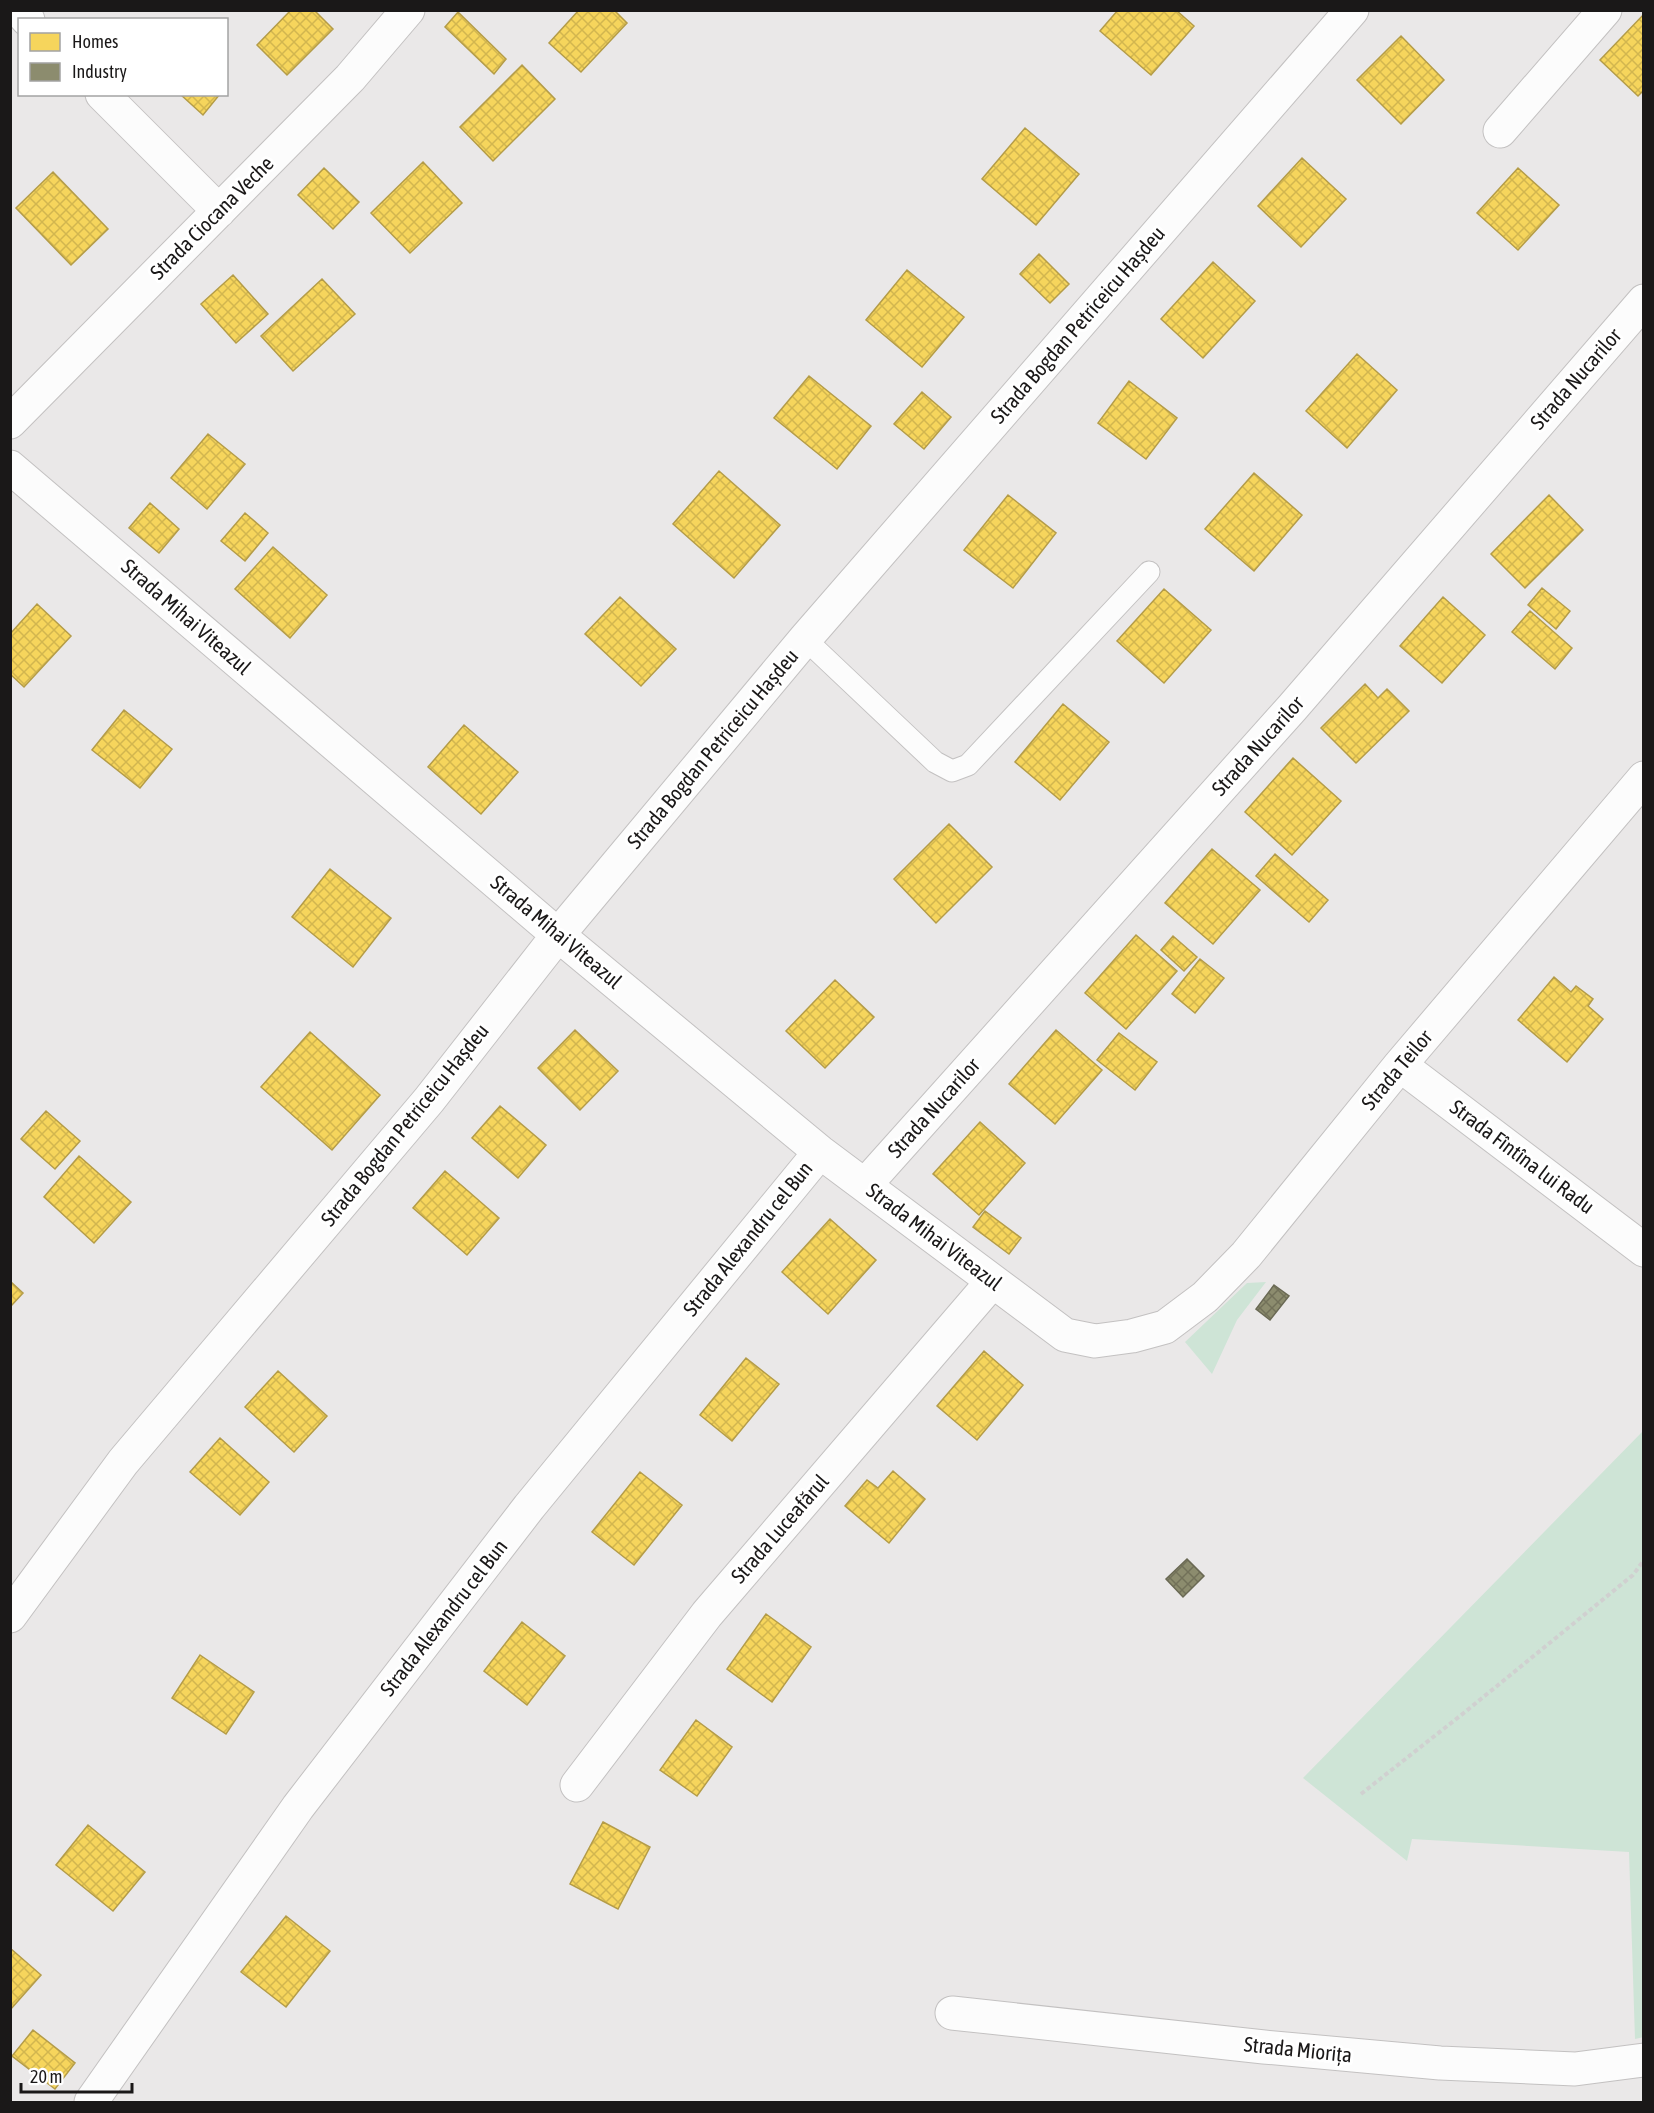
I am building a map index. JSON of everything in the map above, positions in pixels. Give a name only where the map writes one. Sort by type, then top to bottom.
[{"type":"street","name":"Strada Ciocana Veche","points":[[10,422],[350,78],[408,10]]},
{"type":"street","name":"Strada Bogdan Petriceicu Hașdeu","points":[[10,1616],[123,1462],[429,1100],[558,935],[805,639],[1352,10]]},
{"type":"street","points":[[1500,131],[1605,10]]},
{"type":"street","points":[[104,96],[219,211]]},
{"type":"street","name":"Strada Nucarilor","points":[[865,1185],[1292,708],[1644,300]]},
{"type":"street","name":"Strada Mihai Viteazul","points":[[10,467],[558,935],[820,1152],[1065,1335],[1095,1341],[1132,1336]]},
{"type":"street","name":"Strada Teilor","points":[[1132,1336],[1165,1327],[1205,1298],[1246,1256],[1400,1065],[1644,778]]},
{"type":"street","name":"Strada Fîntîna lui Radu","points":[[1400,1065],[1644,1250]]},
{"type":"street","name":"Strada Alexandru cel Bun","points":[[91,2103],[305,1798],[529,1508],[820,1152]]},
{"type":"street","name":"Strada Luceafărul","points":[[577,1785],[706,1614],[992,1282]]},
{"type":"street","name":"Strada Miorița","points":[[952,2013],[1264,2047],[1440,2063],[1575,2069],[1644,2060]]},
{"type":"lane","name":"Strada Bogdan Petriceicu Hașdeu","points":[[805,639],[935,762],[952,771],[968,765],[1149,572]]},
{"type":"path","points":[[1361,1794],[1633,1575],[1644,1560]]},
{"type":"green space","points":[[1266,1282],[1237,1320],[1212,1374],[1185,1342],[1247,1283]]},
{"type":"green space","points":[[1643,1431],[1644,2037],[1635,2039],[1629,1852],[1412,1839],[1407,1861],[1303,1778]]},
{"type":"building: Homes","points":[[291,10],[314,10],[333,29],[287,75],[257,45]]},
{"type":"building: Homes","points":[[579,10],[614,10],[627,23],[581,72],[549,43]]},
{"type":"building: Homes","points":[[1118,10],[1176,10],[1194,26],[1151,75],[1100,31]]},
{"type":"building: Homes","points":[[458,12],[506,59],[494,74],[445,27]]},
{"type":"building: Homes","points":[[1644,14],[1644,90],[1638,96],[1600,60]]},
{"type":"building: Homes","points":[[1401,36],[1444,80],[1401,124],[1357,80]]},
{"type":"building: Homes","points":[[522,65],[555,99],[493,161],[460,127]]},
{"type":"building: Homes","points":[[182,96],[218,96],[203,115]]},
{"type":"building: Homes","points":[[1025,128],[1079,174],[1036,225],[982,179]]},
{"type":"building: Homes","points":[[1302,158],[1346,199],[1301,247],[1258,206]]},
{"type":"building: Homes","points":[[423,162],[462,203],[410,253],[371,213]]},
{"type":"building: Homes","points":[[324,168],[359,202],[333,229],[298,195]]},
{"type":"building: Homes","points":[[1518,168],[1559,205],[1518,250],[1477,213]]},
{"type":"building: Homes","points":[[53,172],[108,229],[71,265],[16,208]]},
{"type":"building: Homes","points":[[1039,254],[1069,284],[1050,303],[1020,274]]},
{"type":"building: Homes","points":[[1213,262],[1255,301],[1203,358],[1161,319]]},
{"type":"building: Homes","points":[[907,270],[964,317],[922,367],[866,320]]},
{"type":"building: Homes","points":[[233,275],[268,314],[236,343],[201,304]]},
{"type":"building: Homes","points":[[322,279],[355,314],[293,371],[261,336]]},
{"type":"building: Homes","points":[[1357,354],[1397,390],[1347,448],[1306,411]]},
{"type":"building: Homes","points":[[809,376],[871,426],[837,469],[774,418]]},
{"type":"building: Homes","points":[[1129,381],[1177,418],[1146,459],[1098,423]]},
{"type":"building: Homes","points":[[922,392],[951,417],[924,449],[894,424]]},
{"type":"building: Homes","points":[[208,434],[245,464],[207,509],[171,478]]},
{"type":"building: Homes","points":[[719,471],[780,525],[734,578],[673,524]]},
{"type":"building: Homes","points":[[1254,473],[1302,515],[1254,571],[1205,529]]},
{"type":"building: Homes","points":[[1008,495],[1056,533],[1013,588],[964,550]]},
{"type":"building: Homes","points":[[1549,495],[1583,530],[1525,588],[1491,554]]},
{"type":"building: Homes","points":[[150,503],[179,529],[159,553],[129,528]]},
{"type":"building: Homes","points":[[245,513],[268,533],[245,561],[221,541]]},
{"type":"building: Homes","points":[[273,547],[327,595],[290,638],[235,589]]},
{"type":"building: Homes","points":[[1542,588],[1570,611],[1556,629],[1528,605]]},
{"type":"building: Homes","points":[[1164,589],[1211,630],[1164,683],[1117,641]]},
{"type":"building: Homes","points":[[620,597],[676,649],[641,686],[585,634]]},
{"type":"building: Homes","points":[[1443,597],[1485,635],[1442,683],[1400,646]]},
{"type":"building: Homes","points":[[37,604],[71,636],[24,687],[10,674],[10,634]]},
{"type":"building: Homes","points":[[1530,611],[1572,648],[1555,669],[1512,632]]},
{"type":"building: Homes","points":[[1365,684],[1378,698],[1387,689],[1409,711],[1356,763],[1321,728]]},
{"type":"building: Homes","points":[[1063,704],[1109,742],[1060,800],[1015,762]]},
{"type":"building: Homes","points":[[124,710],[172,749],[140,788],[92,750]]},
{"type":"building: Homes","points":[[464,725],[518,772],[481,814],[428,767]]},
{"type":"building: Homes","points":[[1293,758],[1341,801],[1292,855],[1245,812]]},
{"type":"building: Homes","points":[[949,824],[992,867],[936,923],[894,879]]},
{"type":"building: Homes","points":[[1212,849],[1260,890],[1213,944],[1165,903]]},
{"type":"building: Homes","points":[[1275,854],[1328,900],[1309,922],[1256,876]]},
{"type":"building: Homes","points":[[330,869],[391,918],[353,967],[292,917]]},
{"type":"building: Homes","points":[[1136,935],[1177,971],[1126,1029],[1085,993]]},
{"type":"building: Homes","points":[[1173,936],[1197,957],[1184,971],[1161,950]]},
{"type":"building: Homes","points":[[1200,959],[1224,978],[1195,1013],[1172,994]]},
{"type":"building: Homes","points":[[1554,977],[1571,992],[1576,986],[1593,999],[1588,1006],[1603,1019],[1567,1062],[1518,1020]]},
{"type":"building: Homes","points":[[835,980],[874,1017],[825,1068],[786,1031]]},
{"type":"building: Homes","points":[[575,1030],[618,1071],[580,1110],[538,1068]]},
{"type":"building: Homes","points":[[1056,1030],[1102,1070],[1055,1124],[1009,1084]]},
{"type":"building: Homes","points":[[310,1032],[380,1095],[332,1150],[261,1087]]},
{"type":"building: Homes","points":[[1119,1033],[1157,1062],[1135,1090],[1097,1060]]},
{"type":"building: Homes","points":[[500,1106],[546,1145],[518,1178],[472,1138]]},
{"type":"building: Homes","points":[[46,1111],[80,1141],[55,1169],[21,1139]]},
{"type":"building: Homes","points":[[980,1122],[1025,1163],[979,1215],[933,1174]]},
{"type":"building: Homes","points":[[79,1156],[131,1202],[94,1243],[44,1197]]},
{"type":"building: Homes","points":[[445,1171],[499,1218],[467,1255],[413,1208]]},
{"type":"building: Homes","points":[[985,1211],[1021,1238],[1009,1254],[973,1227]]},
{"type":"building: Homes","points":[[830,1219],[876,1260],[828,1314],[782,1272]]},
{"type":"building: Homes","points":[[10,1281],[23,1293],[10,1307]]},
{"type":"building: Homes","points":[[984,1351],[1023,1385],[977,1440],[937,1406]]},
{"type":"building: Homes","points":[[746,1358],[779,1384],[732,1441],[700,1415]]},
{"type":"building: Homes","points":[[278,1371],[327,1416],[294,1452],[245,1407]]},
{"type":"building: Homes","points":[[220,1438],[269,1482],[240,1515],[190,1472]]},
{"type":"building: Homes","points":[[893,1471],[925,1499],[889,1543],[845,1506],[867,1480],[878,1488]]},
{"type":"building: Homes","points":[[640,1472],[682,1505],[634,1565],[592,1532]]},
{"type":"building: Homes","points":[[766,1614],[811,1647],[772,1702],[727,1669]]},
{"type":"building: Homes","points":[[522,1622],[565,1656],[527,1705],[484,1671]]},
{"type":"building: Homes","points":[[200,1655],[254,1692],[226,1734],[172,1698]]},
{"type":"building: Homes","points":[[696,1720],[732,1747],[697,1796],[660,1770]]},
{"type":"building: Homes","points":[[603,1822],[650,1847],[618,1909],[570,1884]]},
{"type":"building: Homes","points":[[88,1825],[145,1872],[113,1911],[56,1865]]},
{"type":"building: Homes","points":[[286,1916],[330,1951],[286,2007],[241,1972]]},
{"type":"building: Homes","points":[[10,1948],[41,1975],[10,2010]]},
{"type":"building: Homes","points":[[33,2030],[75,2063],[55,2089],[12,2056]]},
{"type":"building: Industry","points":[[1274,1285],[1289,1296],[1270,1320],[1256,1309]]},
{"type":"building: Industry","points":[[1187,1559],[1204,1576],[1183,1597],[1166,1579]]}]
